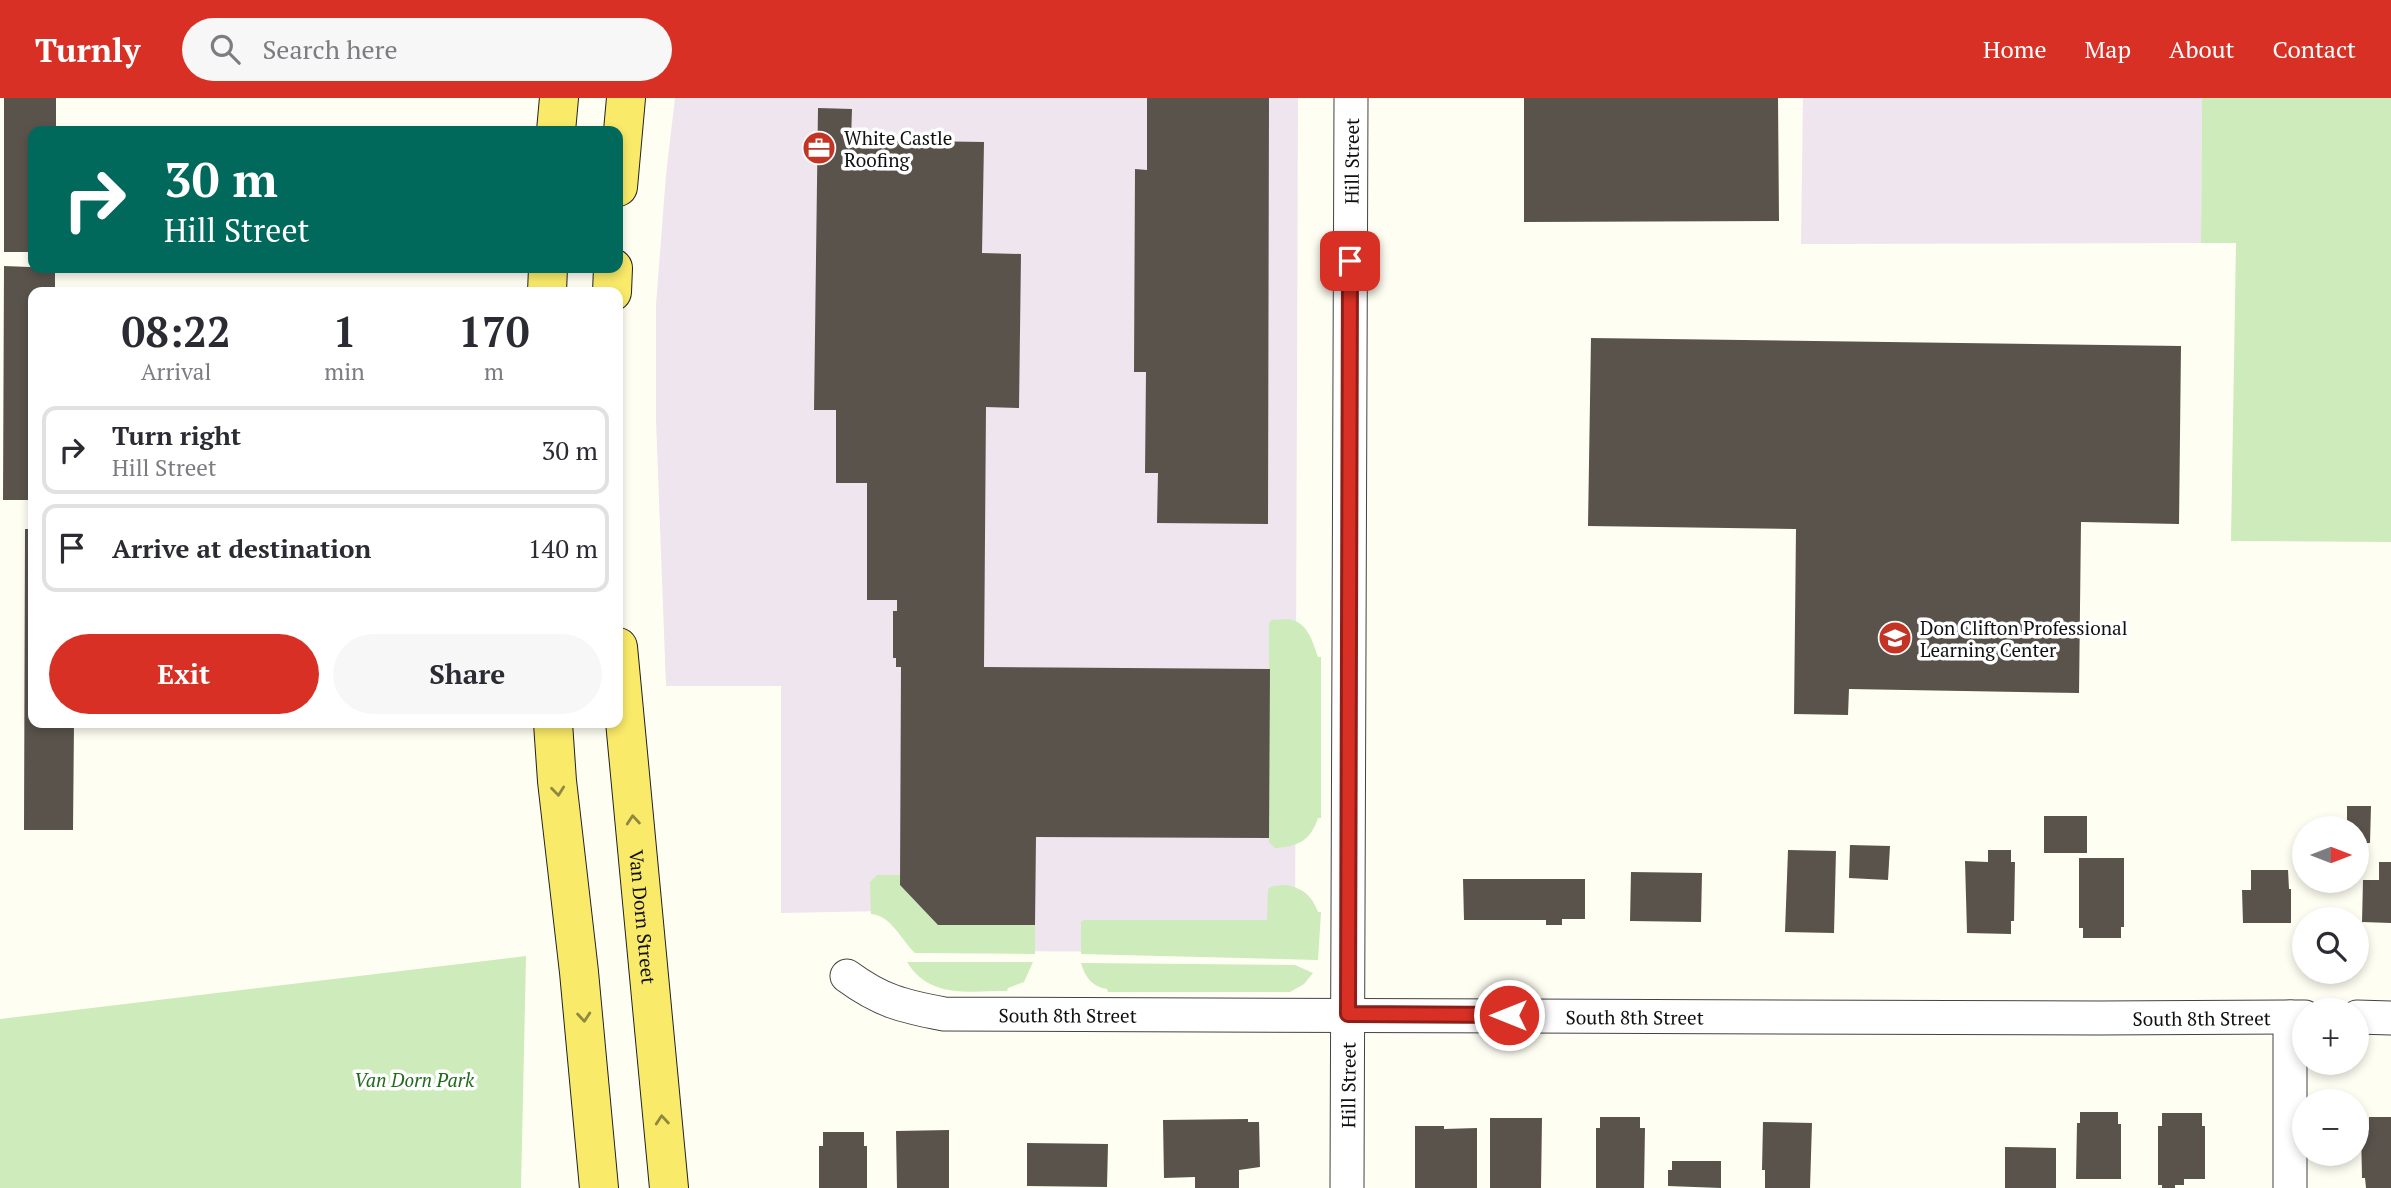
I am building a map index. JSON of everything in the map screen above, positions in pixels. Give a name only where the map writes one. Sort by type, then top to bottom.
[{"type":"main road","points":[[556,126],[559,98]]},
{"type":"main road","points":[[623,131],[626,98]]},
{"type":"main road","name":"Van Dorn Street","points":[[623,700],[669,1188]]},
{"type":"main road","points":[[553,728],[599,1188]]},
{"type":"street","name":"Hill Street","points":[[1347,1188],[1351,98]]},
{"type":"street","name":"South 8th Street","points":[[847,976],[871,994],[893,1003],[944,1014],[2292,1017]]},
{"type":"street","points":[[2369,1017],[2391,1017]]},
{"type":"street","points":[[2290,1188],[2295,1075]]},
{"type":"shaded area","points":[[675,98],[1298,98],[1295,952],[921,951],[886,911],[781,913],[781,686],[666,686],[656,420],[656,305]]},
{"type":"shaded area","points":[[1803,98],[2202,98],[2201,243],[1801,244]]},
{"type":"green space","points":[[2202,98],[2391,98],[2391,542],[2231,541],[2236,243],[2201,243]]},
{"type":"green space","points":[[1289,619],[1305,628],[1318,657],[1321,657],[1321,818],[1318,818],[1312,832],[1302,841],[1275,848],[1269,842],[1269,624],[1271,620]]},
{"type":"green space","points":[[877,875],[900,875],[900,885],[938,925],[1035,925],[1035,954],[915,953],[890,924],[878,915],[871,914],[870,882]]},
{"type":"green space","points":[[1287,885],[1307,894],[1318,912],[1321,912],[1318,960],[1081,954],[1081,922],[1084,920],[1267,920],[1268,889]]},
{"type":"green space","name":"Van Dorn Park","points":[[526,956],[521,1188],[0,1188],[0,1019]]},
{"type":"green space","points":[[907,962],[1033,962],[1024,982],[1008,988],[1007,991],[965,992],[927,982],[916,974]]},
{"type":"green space","points":[[1081,963],[1295,965],[1313,973],[1304,984],[1290,992],[1108,992],[1090,980]]},
{"type":"building","points":[[4,98],[56,98],[56,126],[28,126],[28,252],[4,252]]},
{"type":"building","points":[[1147,98],[1269,98],[1268,524],[1157,523],[1158,473],[1145,473],[1146,372],[1134,372],[1135,169],[1147,170]]},
{"type":"building","points":[[1524,98],[1778,98],[1779,221],[1524,222]]},
{"type":"building","points":[[818,108],[852,109],[851,140],[984,142],[982,253],[1021,254],[1019,408],[986,407],[984,667],[1270,669],[1269,838],[1036,837],[1035,925],[938,925],[900,885],[901,667],[896,667],[896,658],[893,658],[893,611],[897,611],[897,600],[867,600],[867,483],[836,483],[836,410],[814,410]]},
{"type":"building","points":[[4,266],[28,267],[28,273],[55,273],[55,287],[28,287],[28,500],[3,500]]},
{"type":"building","points":[[1591,338],[2181,346],[2179,524],[2081,522],[2079,693],[1849,689],[1848,715],[1794,714],[1796,529],[1588,526]]},
{"type":"building","points":[[25,529],[28,529],[28,728],[74,728],[73,830],[24,830]]},
{"type":"building","points":[[2347,806],[2371,806],[2370,843],[2370,816],[2347,816]]},
{"type":"building","points":[[2044,816],[2087,816],[2087,853],[2044,853]]},
{"type":"building","points":[[1850,845],[1890,846],[1888,880],[1849,878]]},
{"type":"building","points":[[1788,850],[1836,851],[1834,933],[1785,932]]},
{"type":"building","points":[[1988,850],[2011,850],[2011,862],[2015,862],[2014,921],[2011,921],[2011,934],[1967,933],[1965,861],[1988,862]]},
{"type":"building","points":[[2079,858],[2124,858],[2124,927],[2121,927],[2121,938],[2083,938],[2083,928],[2079,928]]},
{"type":"building","points":[[2379,862],[2391,862],[2391,923],[2369,922],[2369,907],[2362,907],[2363,893],[2370,892],[2370,880],[2379,880]]},
{"type":"building","points":[[2251,870],[2288,870],[2291,923],[2243,923],[2242,890],[2251,890]]},
{"type":"building","points":[[1631,872],[1702,873],[1701,922],[1630,921]]},
{"type":"building","points":[[1463,879],[1585,879],[1585,919],[1562,919],[1562,925],[1546,925],[1546,920],[1464,920]]},
{"type":"building","points":[[2080,1112],[2118,1112],[2118,1124],[2121,1124],[2121,1179],[2076,1179],[2077,1123],[2080,1123]]},
{"type":"building","points":[[2162,1113],[2202,1113],[2202,1126],[2205,1126],[2205,1179],[2184,1179],[2184,1185],[2175,1185],[2175,1188],[2162,1188],[2162,1185],[2158,1185],[2158,1126],[2162,1126]]},
{"type":"building","points":[[1600,1117],[1640,1117],[1640,1128],[1645,1128],[1644,1188],[1596,1188],[1596,1128],[1600,1128]]},
{"type":"building","points":[[2369,1117],[2391,1117],[2391,1188],[2366,1188],[2365,1178],[2362,1178],[2362,1166],[2369,1166]]},
{"type":"building","points":[[1490,1118],[1542,1118],[1541,1188],[1490,1188]]},
{"type":"building","points":[[1248,1119],[1248,1122],[1259,1122],[1260,1167],[1239,1170],[1239,1188],[1195,1188],[1195,1177],[1164,1178],[1163,1120]]},
{"type":"building","points":[[1763,1122],[1812,1123],[1810,1188],[1765,1188],[1765,1170],[1762,1170]]},
{"type":"building","points":[[1415,1126],[1477,1128],[1477,1188],[1415,1188]]},
{"type":"building","points":[[949,1130],[949,1188],[897,1188],[896,1131]]},
{"type":"building","points":[[823,1132],[864,1132],[864,1146],[867,1146],[867,1188],[819,1188],[819,1146],[823,1146]]},
{"type":"building","points":[[1027,1143],[1108,1144],[1107,1187],[1027,1186]]},
{"type":"building","points":[[2005,1147],[2056,1148],[2056,1188],[2005,1188]]},
{"type":"building","points":[[1672,1161],[1721,1161],[1721,1188],[1668,1186],[1668,1170],[1672,1170]]},
{"type":"place","name":"White Castle Roofing","points":[[819,148]]},
{"type":"place","name":"Don Clifton Professional Learning Center","points":[[1895,638]]},
{"type":"route","points":[[1350,261],[1348,1014],[1509,1015]]}]
